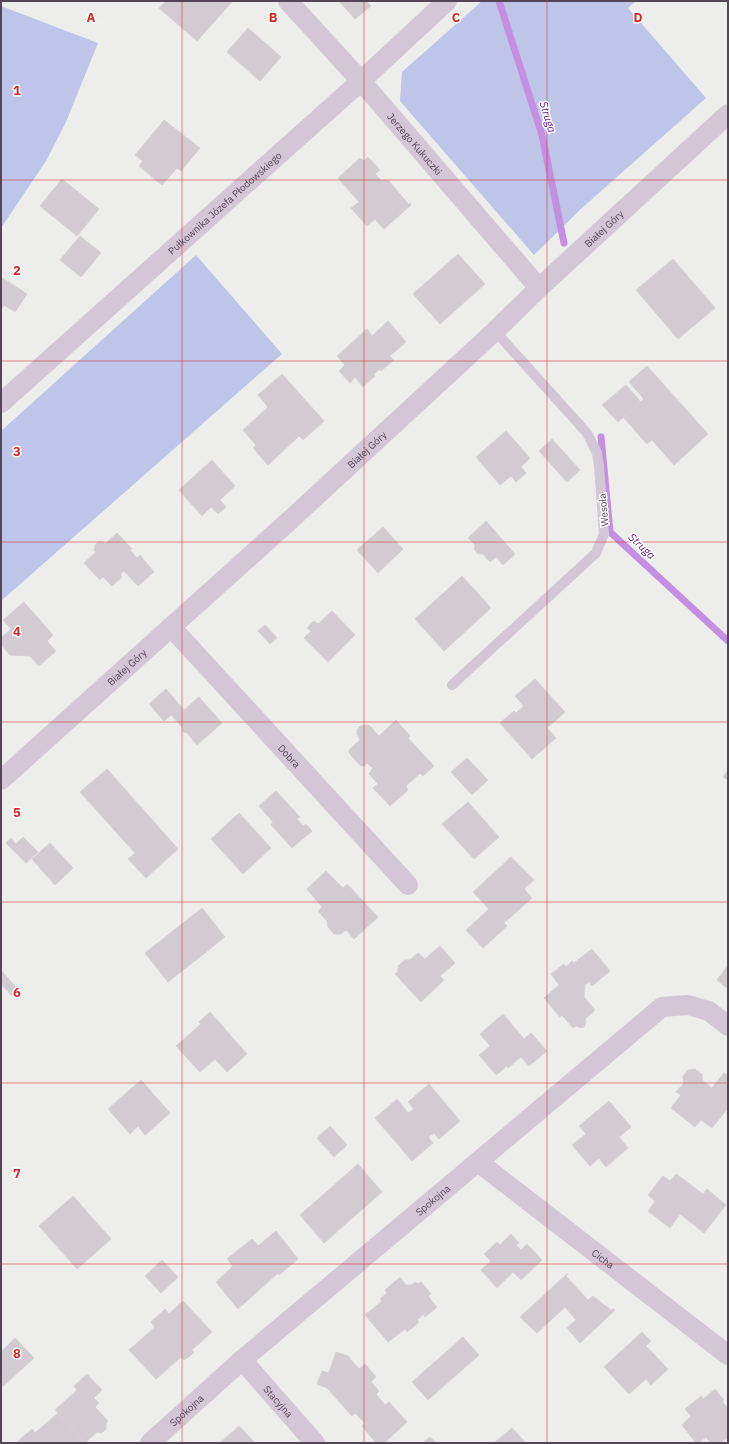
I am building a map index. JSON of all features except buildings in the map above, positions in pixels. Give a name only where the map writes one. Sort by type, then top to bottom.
[{"type":"street","name":"Jerzego Kukuczki","points":[[288,1],[361,81],[539,288]]},
{"type":"street","name":"Pułkownika Józefa Płodowskiego","points":[[1,403],[361,81],[447,1]]},
{"type":"street","name":"Białej Góry","points":[[1,780],[288,522],[728,114]]},
{"type":"street","name":"Dobra","points":[[171,627],[408,885]]},
{"type":"street","name":"Spokojna","points":[[150,1443],[242,1360],[662,1007],[688,1005],[709,1011],[728,1026]]},
{"type":"street","name":"Cicha","points":[[478,1162],[728,1355]]},
{"type":"street","name":"Stacyjna","points":[[242,1360],[315,1443]]},
{"type":"lane","name":"Wesoła","points":[[452,685],[596,553],[604,534],[597,453],[587,433],[495,331]]},
{"type":"shaded area","points":[[482,1],[636,1],[628,8],[706,98],[582,208],[534,255],[400,101],[402,72]]},
{"type":"shaded area","points":[[1,6],[98,43],[66,122],[46,161],[1,228]]},
{"type":"shaded area","points":[[196,255],[282,354],[1,601],[1,431]]},
{"type":"waterway","name":"Struga","points":[[499,1],[542,135],[564,243]]},
{"type":"waterway","name":"Struga","points":[[601,437],[610,532],[728,641]]}]
